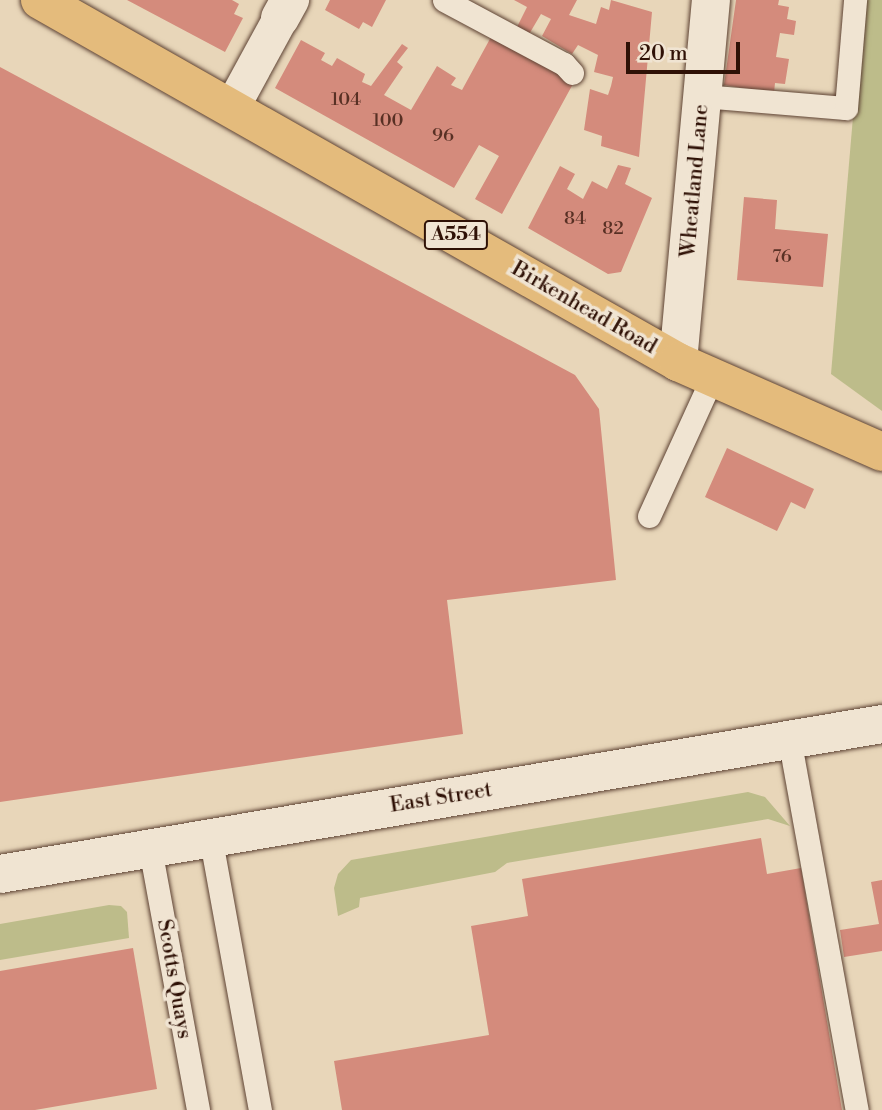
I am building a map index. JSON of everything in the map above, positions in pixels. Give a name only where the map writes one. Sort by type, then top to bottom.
[{"type":"main road","name":"Birkenhead Road","points":[[40,0],[694,371],[882,452]]},
{"type":"street","name":"Wheatland Lane","points":[[694,371],[702,96],[708,1]]},
{"type":"street","points":[[231,108],[285,9]]},
{"type":"street","name":"East Street","points":[[0,874],[210,835],[790,743],[882,724]]},
{"type":"lane","points":[[444,0],[564,64],[572,74]]},
{"type":"lane","points":[[702,96],[846,108],[855,0]]},
{"type":"lane","points":[[649,516],[694,371]]},
{"type":"lane","points":[[790,743],[857,1110]]},
{"type":"lane","points":[[210,835],[260,1110]]},
{"type":"lane","name":"Scotts Quays","points":[[150,848],[198,1110]]},
{"type":"shaded area","points":[[863,0],[882,0],[882,411],[831,374]]},
{"type":"shaded area","points":[[748,792],[765,797],[790,826],[768,819],[507,863],[495,872],[360,898],[359,907],[338,916],[334,888],[338,874],[351,860]]},
{"type":"shaded area","points":[[109,905],[121,906],[127,912],[129,938],[0,960],[0,924]]},
{"type":"building","points":[[127,0],[232,0],[239,4],[234,14],[243,18],[225,52]]},
{"type":"building","points":[[330,0],[386,0],[372,27],[363,22],[359,29],[325,10]]},
{"type":"building","points":[[514,0],[577,0],[569,15],[596,24],[601,7],[609,10],[611,0],[652,12],[639,157],[601,146],[602,136],[584,130],[590,89],[608,95],[613,77],[594,72],[598,55],[578,45],[572,54],[542,36],[551,19],[541,14],[528,36],[516,29],[527,7]]},
{"type":"building","points":[[736,0],[779,0],[778,5],[789,7],[787,19],[796,21],[794,35],[780,33],[776,57],[789,59],[785,84],[775,83],[774,93],[724,85]]},
{"type":"building","points":[[491,37],[574,82],[502,214],[475,199],[499,156],[479,145],[454,188],[275,88],[301,40],[325,53],[321,60],[332,66],[337,58],[365,74],[362,82],[371,86],[402,44],[408,48],[397,62],[403,67],[384,95],[411,110],[437,66],[456,78],[451,85],[462,90]]},
{"type":"building","points":[[0,67],[575,375],[599,409],[616,580],[447,600],[463,734],[0,802]]},
{"type":"building","points":[[618,165],[631,168],[625,184],[652,198],[621,272],[608,274],[528,228],[560,166],[575,174],[567,189],[583,199],[592,181],[607,189]]},
{"type":"building","points":[[744,197],[777,200],[775,229],[828,234],[823,287],[737,280]]},
{"type":"building","points":[[727,448],[814,489],[805,509],[791,502],[777,531],[705,497]]},
{"type":"building","points":[[761,838],[767,874],[801,868],[842,1110],[342,1110],[334,1061],[489,1035],[471,926],[528,916],[522,879]]},
{"type":"building","points":[[882,880],[882,951],[844,957],[840,930],[879,924],[871,882]]},
{"type":"building","points":[[133,948],[157,1089],[35,1110],[0,1110],[0,971]]}]
